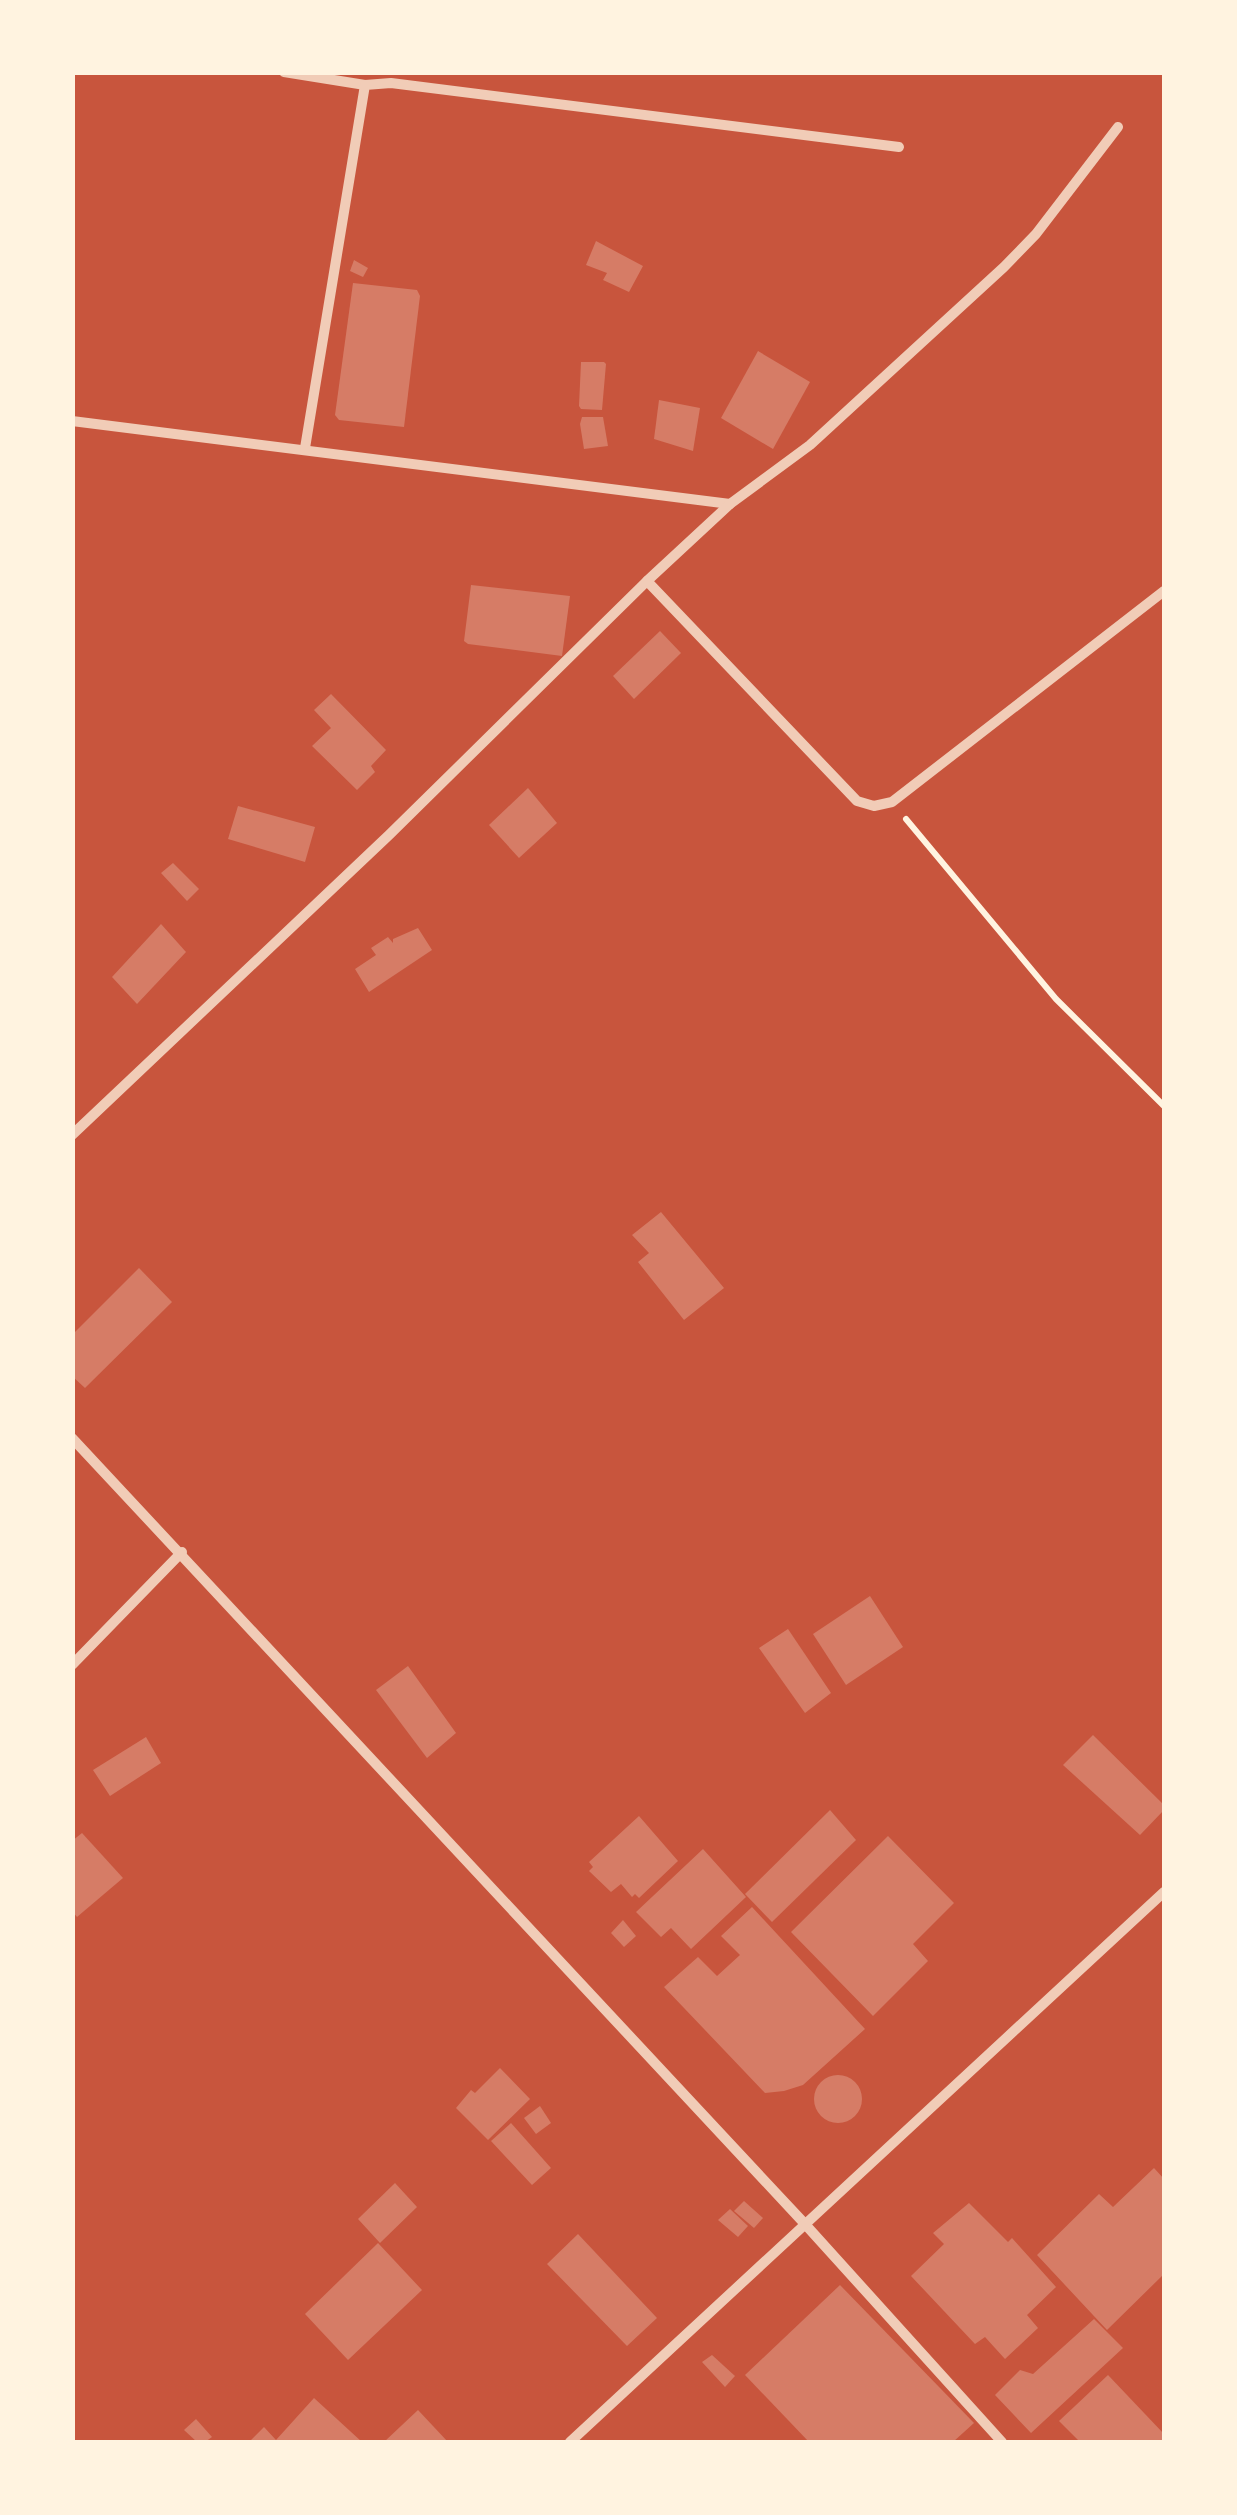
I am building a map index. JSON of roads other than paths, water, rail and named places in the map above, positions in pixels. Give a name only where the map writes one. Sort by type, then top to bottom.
[{"type":"street","points":[[284,72],[365,85],[391,83],[898,147]]},
{"type":"street","points":[[305,448],[365,85]]},
{"type":"street","points":[[72,1135],[389,834],[647,581],[730,504],[810,445],[1004,267],[1036,234],[1118,127]]},
{"type":"street","points":[[72,421],[730,504]]},
{"type":"street","points":[[647,581],[857,800],[874,806],[892,802],[1164,592]]},
{"type":"street","points":[[72,1438],[804,2223],[1002,2442]]},
{"type":"street","points":[[72,1665],[182,1552]]},
{"type":"street","points":[[570,2442],[1164,1892]]}]
